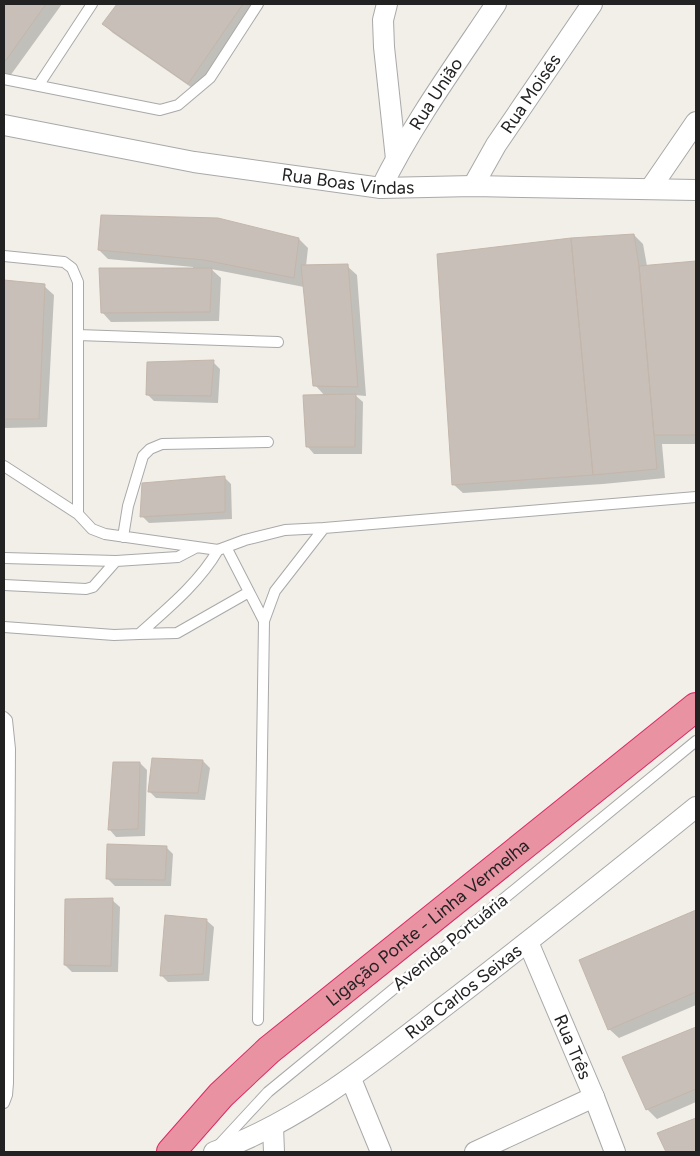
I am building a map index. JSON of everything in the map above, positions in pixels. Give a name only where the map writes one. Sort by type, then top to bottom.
[{"type":"highway","name":"Ligação Ponte - Linha Vermelha","points":[[170,1152],[221,1095],[264,1054],[696,707]]},
{"type":"street","points":[[387,4],[384,20],[384,47],[396,159]]},
{"type":"street","name":"Rua União","points":[[381,188],[396,159],[496,4]]},
{"type":"street","name":"Rua Moisés","points":[[473,186],[496,145],[592,4]]},
{"type":"street","points":[[650,189],[696,122]]},
{"type":"street","name":"Rua Boas Vindas","points":[[4,125],[194,162],[381,188],[473,186],[696,190]]},
{"type":"street","name":"Rua Carlos Seixas","points":[[214,1152],[233,1146],[273,1126],[351,1079],[528,942],[696,806]]},
{"type":"street","name":"Rua Três","points":[[528,942],[594,1097],[615,1152]]},
{"type":"street","points":[[351,1079],[381,1152]]},
{"type":"street","points":[[476,1152],[594,1097]]},
{"type":"street","points":[[273,1126],[274,1152]]},
{"type":"lane","points":[[38,86],[92,4]]},
{"type":"lane","points":[[4,79],[160,110],[178,105],[210,78],[258,4]]},
{"type":"lane","points":[[4,256],[64,262],[72,268],[78,282],[78,514]]},
{"type":"lane","points":[[78,335],[278,342]]},
{"type":"lane","points":[[123,537],[128,506],[142,456],[150,448],[162,444],[268,442]]},
{"type":"lane","points":[[4,466],[78,514],[92,529],[105,534],[197,547],[222,548],[285,530],[696,497]]},
{"type":"lane","points":[[258,1020],[264,621],[275,591],[324,528]]},
{"type":"lane","points":[[4,558],[116,561],[178,557],[197,547]]},
{"type":"lane","points":[[222,548],[264,621]]},
{"type":"lane","points":[[139,634],[174,603],[222,548]]},
{"type":"lane","points":[[4,586],[86,589],[93,587],[116,561]]},
{"type":"lane","points":[[5,626],[114,635],[177,632],[249,592]]},
{"type":"lane","points":[[4,716],[7,720],[10,769],[8,1083],[4,1103]]},
{"type":"lane","name":"Avenida Portuária","points":[[214,1152],[268,1092],[696,741]]},
{"type":"building","points":[[4,4],[46,4],[4,63]]},
{"type":"building","points":[[117,4],[243,4],[188,84],[102,24]]},
{"type":"building","points":[[101,215],[218,218],[299,238],[294,278],[204,260],[98,250]]},
{"type":"building","points":[[634,234],[639,266],[657,469],[593,475],[571,238]]},
{"type":"building","points":[[571,238],[593,475],[452,485],[437,254]]},
{"type":"building","points":[[696,261],[696,435],[654,435],[639,266]]},
{"type":"building","points":[[348,264],[358,387],[313,386],[301,265]]},
{"type":"building","points":[[99,268],[212,268],[210,312],[101,313]]},
{"type":"building","points":[[4,280],[45,284],[39,419],[4,419]]},
{"type":"building","points":[[214,360],[211,396],[146,395],[147,362]]},
{"type":"building","points":[[356,394],[355,447],[306,447],[303,395]]},
{"type":"building","points":[[225,476],[225,512],[140,517],[142,483]]},
{"type":"building","points":[[152,758],[203,760],[198,793],[148,792]]},
{"type":"building","points":[[113,762],[140,762],[138,829],[108,830]]},
{"type":"building","points":[[107,844],[167,846],[165,880],[106,879]]},
{"type":"building","points":[[113,898],[111,966],[64,965],[65,899]]},
{"type":"building","points":[[696,910],[696,992],[608,1030],[579,960]]},
{"type":"building","points":[[165,915],[207,919],[203,974],[160,976]]},
{"type":"building","points":[[696,1027],[696,1089],[646,1110],[622,1057]]},
{"type":"building","points":[[696,1118],[696,1152],[666,1152],[657,1133]]}]
